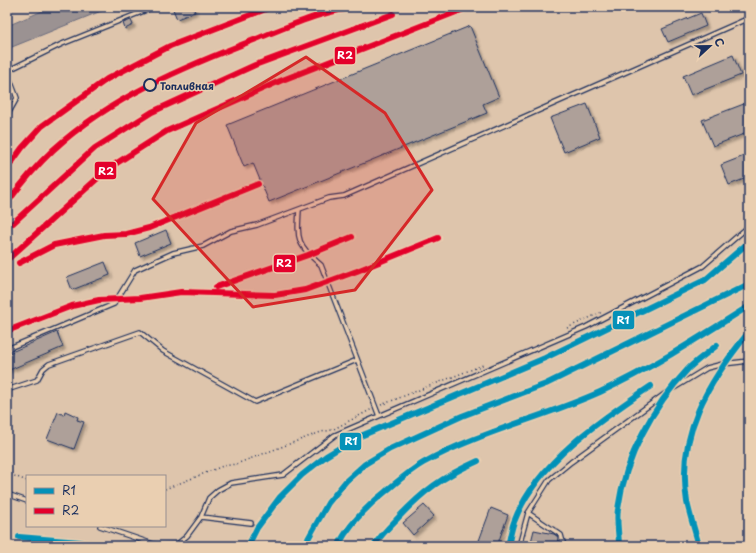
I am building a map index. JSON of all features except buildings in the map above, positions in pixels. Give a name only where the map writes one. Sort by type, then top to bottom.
[{"type":"lane","points":[[7,116],[17,98],[7,72],[62,44],[154,7]]},
{"type":"lane","points":[[7,349],[114,304],[135,270],[173,253],[203,246],[230,231],[257,225],[359,190],[749,18]]},
{"type":"lane","points":[[298,210],[298,233],[304,251],[320,265],[379,416]]},
{"type":"lane","points":[[103,527],[159,546],[176,545],[187,536],[200,517],[209,498],[218,490],[231,483],[283,475],[335,436],[586,327],[703,266],[749,226]]},
{"type":"lane","points":[[7,390],[37,380],[43,369],[49,364],[140,332],[163,351],[255,402],[357,360]]},
{"type":"lane","points":[[519,546],[528,513],[549,480],[571,462],[666,393],[707,368],[723,364],[749,361]]},
{"type":"lane","points":[[7,494],[26,501]]},
{"type":"lane","points":[[528,513],[562,535],[564,546]]},
{"type":"lane","points":[[200,517],[251,523]]},
{"type":"path","points":[[744,223],[749,218]]},
{"type":"path","points":[[565,329],[606,310]]},
{"type":"path","points":[[166,489],[223,466],[236,464],[321,432],[332,430],[375,408],[484,364]]},
{"type":"path","points":[[7,473],[26,481]]},
{"type":"highlighted area","points":[[306,57],[385,113],[432,190],[355,290],[253,307],[153,199],[196,123]]},
{"type":"shaded area","points":[[52,7],[111,7],[7,49],[7,26]]},
{"type":"transit line","name":"R2","points":[[7,169],[22,148],[42,126],[107,79],[170,46],[271,7]]},
{"type":"transit line","name":"R2","points":[[7,203],[29,175],[53,150],[99,114],[124,99],[204,60],[296,23],[334,11],[360,7]]},
{"type":"transit line","name":"R2","points":[[7,260],[109,168],[167,131],[280,81],[469,7]]},
{"type":"transit line","name":"R2","points":[[13,223],[95,148],[152,112],[255,65],[393,14]]},
{"type":"transit line","name":"R2","points":[[19,263],[54,245],[104,235],[126,234],[149,228],[258,184]]},
{"type":"transit line","name":"R2","points":[[216,287],[308,255],[352,237]]},
{"type":"transit line","name":"R2","points":[[7,331],[72,306],[99,300],[140,298],[181,292],[275,295],[305,290],[357,271],[438,238]]},
{"type":"transit line","name":"R1","points":[[248,546],[257,528],[280,497],[302,475],[326,456],[356,438],[545,358],[705,280],[749,242]]},
{"type":"transit line","name":"R1","points":[[304,546],[328,503],[346,481],[365,464],[390,449],[462,416],[546,384],[749,284]]},
{"type":"transit line","name":"R1","points":[[338,546],[352,523],[364,510],[403,477],[423,463],[466,442],[556,410],[619,383],[694,341],[749,306]]},
{"type":"transit line","name":"R1","points":[[699,546],[687,502],[685,477],[686,454],[691,432],[698,410],[708,390],[720,370],[749,332]]},
{"type":"transit line","name":"R1","points":[[619,546],[617,514],[627,470],[642,433],[663,399],[675,384],[691,366],[717,345]]},
{"type":"transit line","name":"R1","points":[[508,546],[514,522],[524,501],[554,462],[591,428],[651,386]]},
{"type":"transit line","name":"R1","points":[[374,546],[387,529],[424,493],[443,479],[478,461]]},
{"type":"transit line","name":"R1","points":[[19,537],[80,542],[95,546]]},
{"type":"place","name":"Топливная","points":[[150,85]]}]
